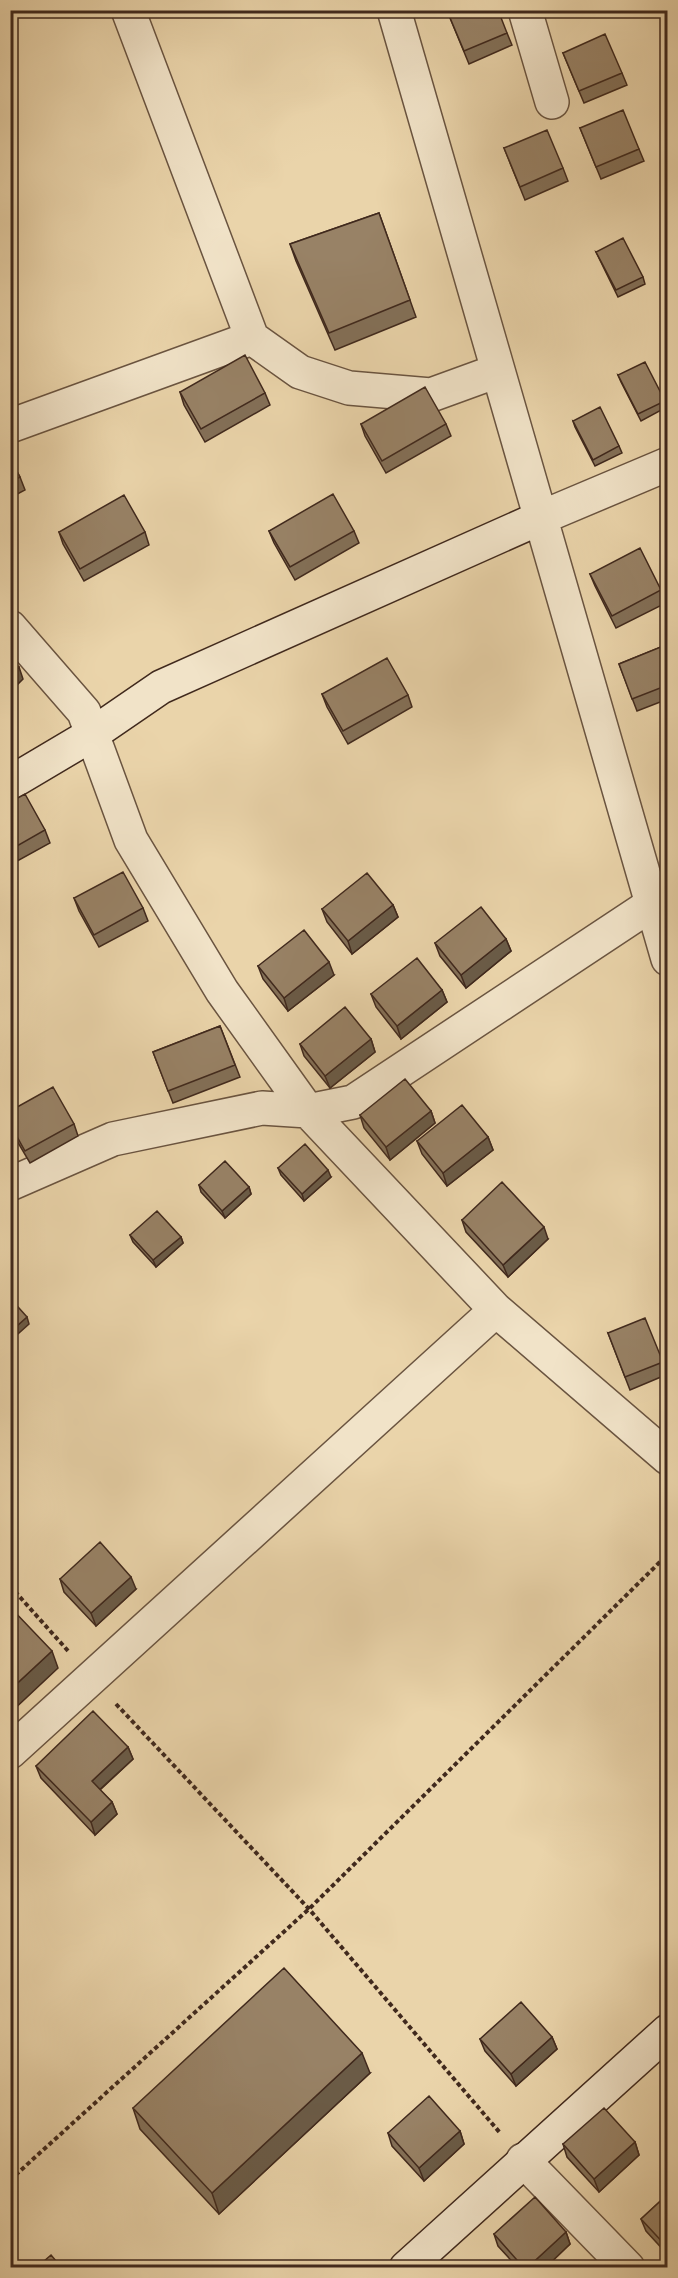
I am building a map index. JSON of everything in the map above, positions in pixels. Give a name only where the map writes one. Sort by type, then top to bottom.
[{"type":"street","points":[[128,10],[252,338],[300,372],[349,388],[431,395],[497,370]]},
{"type":"street","points":[[394,10],[540,518],[660,902],[668,959]]},
{"type":"street","points":[[525,10],[552,102]]},
{"type":"street","points":[[10,426],[252,338]]},
{"type":"street","points":[[10,783],[91,735],[161,687],[540,518],[668,464]]},
{"type":"street","points":[[10,627],[84,712],[131,840],[222,991],[308,1111],[496,1310],[668,1458]]},
{"type":"street","points":[[10,1184],[113,1139],[262,1108],[308,1111],[354,1102],[660,902]]},
{"type":"street","points":[[10,1752],[496,1310]]},
{"type":"street","points":[[406,2268],[668,2031]]},
{"type":"street","points":[[523,2160],[628,2268]]},
{"type":"path","points":[[10,2180],[309,1909],[668,1554]]},
{"type":"path","points":[[10,1586],[309,1909],[523,2160]]},
{"type":"building","points":[[453,10],[498,10],[507,33],[464,51],[448,13]]},
{"type":"building","points":[[661,10],[668,10],[668,26]]},
{"type":"building","points":[[605,34],[622,73],[579,91],[563,53]]},
{"type":"building","points":[[623,110],[639,149],[596,167],[580,128]]},
{"type":"building","points":[[547,130],[563,168],[520,187],[504,148]]},
{"type":"building","points":[[379,213],[410,300],[329,333],[290,244]]},
{"type":"building","points":[[623,238],[643,277],[616,290],[596,252]]},
{"type":"building","points":[[245,355],[265,393],[201,429],[180,392]]},
{"type":"building","points":[[645,362],[665,401],[638,414],[618,375]]},
{"type":"building","points":[[425,387],[446,424],[382,461],[361,424]]},
{"type":"building","points":[[600,407],[619,446],[593,460],[573,421]]},
{"type":"building","points":[[10,459],[20,477],[10,483]]},
{"type":"building","points":[[333,494],[354,531],[290,567],[269,531]]},
{"type":"building","points":[[124,495],[145,532],[80,569],[59,532]]},
{"type":"building","points":[[640,548],[661,590],[612,616],[590,574]]},
{"type":"building","points":[[668,644],[668,685],[632,699],[619,664]]},
{"type":"building","points":[[387,658],[408,695],[343,731],[322,694]]},
{"type":"building","points":[[10,659],[19,667],[10,675]]},
{"type":"building","points":[[25,794],[45,830],[10,850],[10,802]]},
{"type":"building","points":[[123,872],[143,908],[94,935],[74,898]]},
{"type":"building","points":[[367,873],[393,905],[348,941],[322,909]]},
{"type":"building","points":[[481,907],[506,939],[461,975],[435,943]]},
{"type":"building","points":[[304,930],[329,962],[284,998],[258,966]]},
{"type":"building","points":[[417,958],[442,990],[397,1026],[371,994]]},
{"type":"building","points":[[345,1007],[371,1039],[325,1076],[300,1044]]},
{"type":"building","points":[[220,1026],[235,1065],[168,1091],[153,1052]]},
{"type":"building","points":[[405,1079],[431,1111],[386,1147],[360,1115]]},
{"type":"building","points":[[53,1087],[74,1124],[25,1151],[10,1124],[10,1111]]},
{"type":"building","points":[[462,1105],[488,1137],[443,1173],[417,1141]]},
{"type":"building","points":[[305,1144],[328,1170],[302,1194],[278,1168]]},
{"type":"building","points":[[225,1161],[249,1187],[222,1211],[199,1185]]},
{"type":"building","points":[[502,1182],[544,1227],[503,1265],[462,1220]]},
{"type":"building","points":[[157,1211],[181,1237],[153,1260],[130,1235]]},
{"type":"building","points":[[10,1298],[27,1317],[10,1332]]},
{"type":"building","points":[[645,1318],[663,1362],[625,1377],[608,1333]]},
{"type":"building","points":[[100,1542],[131,1577],[91,1613],[60,1579]]},
{"type":"building","points":[[10,1607],[52,1651],[10,1690]]},
{"type":"building","points":[[93,1711],[128,1747],[92,1781],[112,1802],[91,1822],[36,1766]]},
{"type":"building","points":[[284,1968],[362,2053],[212,2193],[133,2108]]},
{"type":"building","points":[[521,2002],[552,2037],[511,2074],[480,2039]]},
{"type":"building","points":[[429,2096],[460,2131],[419,2168],[388,2133]]},
{"type":"building","points":[[604,2108],[635,2142],[594,2179],[563,2144]]},
{"type":"building","points":[[668,2194],[668,2248],[641,2219]]},
{"type":"building","points":[[535,2197],[566,2232],[527,2268],[524,2268],[494,2234]]},
{"type":"building","points":[[51,2255],[62,2268],[36,2268]]}]
